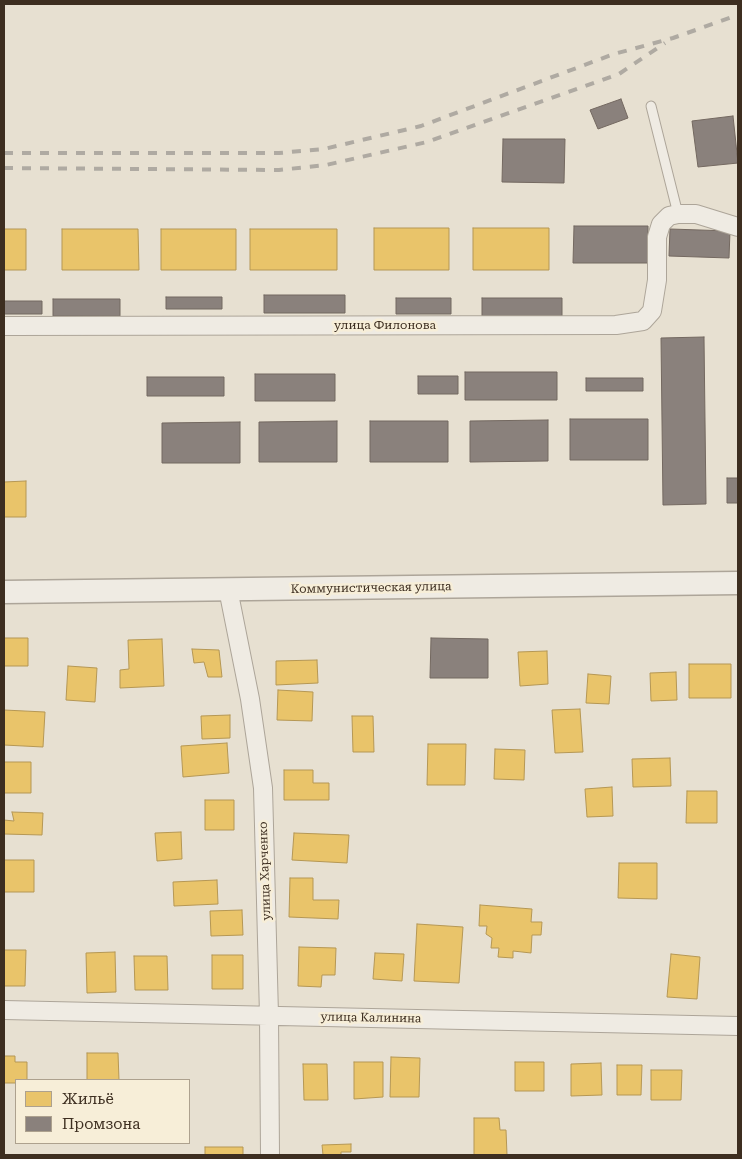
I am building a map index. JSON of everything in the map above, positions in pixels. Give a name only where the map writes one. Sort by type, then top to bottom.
[{"type":"street","points":[[678,214],[696,214],[738,227]]},
{"type":"street","name":"улица Филонова","points":[[4,326],[616,325],[643,320],[652,311],[656,280],[656,237],[660,224],[669,216],[678,214]]},
{"type":"street","name":"Коммунистическая улица","points":[[4,592],[738,583]]},
{"type":"street","name":"улица Харченко","points":[[228,589],[250,698],[263,788],[270,1015],[270,1155]]},
{"type":"street","name":"улица Калинина","points":[[4,1010],[738,1026]]},
{"type":"lane","points":[[651,106],[678,214]]},
{"type":"building: Жильё","points":[[374,228],[449,228],[449,270],[374,270]]},
{"type":"building: Жильё","points":[[473,228],[549,228],[549,270],[473,270]]},
{"type":"building: Жильё","points":[[4,229],[26,229],[26,270],[4,270]]},
{"type":"building: Жильё","points":[[62,229],[138,229],[139,270],[62,270]]},
{"type":"building: Жильё","points":[[161,229],[236,229],[236,270],[161,270]]},
{"type":"building: Жильё","points":[[250,229],[337,229],[337,270],[250,270]]},
{"type":"building: Жильё","points":[[26,481],[26,517],[4,517],[4,482]]},
{"type":"building: Жильё","points":[[4,638],[28,638],[28,666],[4,666]]},
{"type":"building: Жильё","points":[[162,639],[164,686],[120,688],[120,670],[129,669],[128,640]]},
{"type":"building: Жильё","points":[[192,649],[219,650],[222,677],[208,677],[204,662],[194,663]]},
{"type":"building: Жильё","points":[[547,651],[548,684],[520,686],[518,652]]},
{"type":"building: Жильё","points":[[317,660],[318,683],[276,685],[276,661]]},
{"type":"building: Жильё","points":[[689,664],[731,664],[731,698],[689,698]]},
{"type":"building: Жильё","points":[[68,666],[97,668],[95,702],[66,700]]},
{"type":"building: Жильё","points":[[676,672],[677,700],[651,701],[650,673]]},
{"type":"building: Жильё","points":[[588,674],[611,676],[609,704],[586,703]]},
{"type":"building: Жильё","points":[[278,690],[313,692],[312,721],[277,720]]},
{"type":"building: Жильё","points":[[580,709],[583,752],[555,753],[552,710]]},
{"type":"building: Жильё","points":[[4,710],[45,712],[43,747],[4,745]]},
{"type":"building: Жильё","points":[[230,715],[230,738],[202,739],[201,716]]},
{"type":"building: Жильё","points":[[352,716],[373,716],[374,752],[353,752]]},
{"type":"building: Жильё","points":[[227,743],[229,773],[183,777],[181,746]]},
{"type":"building: Жильё","points":[[428,744],[466,744],[465,785],[427,785]]},
{"type":"building: Жильё","points":[[495,749],[525,750],[524,780],[494,779]]},
{"type":"building: Жильё","points":[[670,758],[671,786],[633,787],[632,759]]},
{"type":"building: Жильё","points":[[4,762],[31,762],[31,793],[4,793]]},
{"type":"building: Жильё","points":[[284,770],[313,770],[313,783],[329,783],[329,800],[284,800]]},
{"type":"building: Жильё","points":[[612,787],[613,816],[587,817],[585,789]]},
{"type":"building: Жильё","points":[[687,791],[717,791],[717,823],[686,823]]},
{"type":"building: Жильё","points":[[205,800],[234,800],[234,830],[205,830]]},
{"type":"building: Жильё","points":[[12,812],[43,813],[42,835],[4,834],[4,820],[14,821]]},
{"type":"building: Жильё","points":[[181,832],[182,859],[157,861],[155,833]]},
{"type":"building: Жильё","points":[[294,833],[349,835],[347,863],[292,860]]},
{"type":"building: Жильё","points":[[4,860],[34,860],[34,892],[4,892]]},
{"type":"building: Жильё","points":[[619,863],[657,863],[657,899],[618,898]]},
{"type":"building: Жильё","points":[[290,878],[313,878],[313,900],[339,900],[338,919],[289,917]]},
{"type":"building: Жильё","points":[[217,880],[218,904],[174,906],[173,882]]},
{"type":"building: Жильё","points":[[480,905],[532,909],[531,922],[542,922],[541,935],[532,935],[531,953],[513,951],[513,958],[498,957],[499,948],[491,948],[492,938],[486,934],[487,926],[479,926]]},
{"type":"building: Жильё","points":[[242,910],[243,935],[211,936],[210,911]]},
{"type":"building: Жильё","points":[[417,924],[463,927],[459,983],[414,981]]},
{"type":"building: Жильё","points":[[299,947],[336,948],[335,975],[322,975],[321,987],[298,986]]},
{"type":"building: Жильё","points":[[4,950],[26,950],[25,986],[4,986]]},
{"type":"building: Жильё","points":[[115,952],[116,992],[87,993],[86,953]]},
{"type":"building: Жильё","points":[[375,953],[404,954],[402,981],[373,979]]},
{"type":"building: Жильё","points":[[671,954],[700,957],[697,999],[667,997]]},
{"type":"building: Жильё","points":[[212,955],[243,955],[243,989],[212,989]]},
{"type":"building: Жильё","points":[[134,956],[167,956],[168,990],[135,990]]},
{"type":"building: Жильё","points":[[87,1053],[118,1053],[119,1079],[87,1079]]},
{"type":"building: Жильё","points":[[4,1056],[15,1056],[15,1062],[27,1062],[27,1079],[15,1079],[15,1083],[4,1083]]},
{"type":"building: Жильё","points":[[391,1057],[420,1058],[419,1097],[390,1097]]},
{"type":"building: Жильё","points":[[354,1062],[383,1062],[383,1097],[354,1099]]},
{"type":"building: Жильё","points":[[515,1062],[544,1062],[544,1091],[515,1091]]},
{"type":"building: Жильё","points":[[601,1063],[602,1095],[571,1096],[571,1064]]},
{"type":"building: Жильё","points":[[303,1064],[327,1064],[328,1100],[304,1100]]},
{"type":"building: Жильё","points":[[617,1065],[642,1065],[641,1095],[617,1095]]},
{"type":"building: Жильё","points":[[651,1070],[682,1070],[681,1100],[651,1100]]},
{"type":"building: Жильё","points":[[474,1118],[499,1118],[500,1130],[506,1130],[507,1155],[474,1155]]},
{"type":"building: Жильё","points":[[351,1144],[351,1152],[341,1152],[341,1155],[323,1155],[322,1145]]},
{"type":"building: Жильё","points":[[205,1147],[243,1147],[243,1155],[205,1155]]},
{"type":"building: Промзона","points":[[621,99],[628,118],[598,129],[590,110]]},
{"type":"building: Промзона","points":[[733,116],[738,163],[698,167],[692,121]]},
{"type":"building: Промзона","points":[[503,139],[565,139],[564,183],[502,182]]},
{"type":"building: Промзона","points":[[574,226],[648,226],[648,263],[573,263]]},
{"type":"building: Промзона","points":[[670,229],[730,231],[729,258],[669,256]]},
{"type":"building: Промзона","points":[[264,295],[345,295],[345,313],[264,313]]},
{"type":"building: Промзона","points":[[166,297],[222,297],[222,309],[166,309]]},
{"type":"building: Промзона","points":[[396,298],[451,298],[451,314],[396,314]]},
{"type":"building: Промзона","points":[[482,298],[562,298],[562,316],[482,316]]},
{"type":"building: Промзона","points":[[53,299],[120,299],[120,316],[53,316]]},
{"type":"building: Промзона","points":[[4,301],[42,301],[42,314],[4,314]]},
{"type":"building: Промзона","points":[[704,337],[706,504],[663,505],[661,338]]},
{"type":"building: Промзона","points":[[465,372],[557,372],[557,400],[465,400]]},
{"type":"building: Промзона","points":[[255,374],[335,374],[335,401],[255,401]]},
{"type":"building: Промзона","points":[[418,376],[458,376],[458,394],[418,394]]},
{"type":"building: Промзона","points":[[147,377],[224,377],[224,396],[147,396]]},
{"type":"building: Промзона","points":[[586,378],[643,378],[643,391],[586,391]]},
{"type":"building: Промзона","points":[[570,419],[648,419],[648,460],[570,460]]},
{"type":"building: Промзона","points":[[548,420],[548,461],[470,462],[470,421]]},
{"type":"building: Промзона","points":[[337,421],[337,462],[259,462],[259,422]]},
{"type":"building: Промзона","points":[[370,421],[448,421],[448,462],[370,462]]},
{"type":"building: Промзона","points":[[240,422],[240,463],[162,463],[162,423]]},
{"type":"building: Промзона","points":[[727,478],[738,478],[738,503],[727,503]]},
{"type":"building: Промзона","points":[[431,638],[488,639],[488,678],[430,678]]},
{"type":"railway","points":[[4,153],[279,153],[324,149],[421,126],[614,54],[673,38],[738,15]]},
{"type":"railway","points":[[4,168],[279,170],[326,165],[427,142],[619,74],[665,43]]}]
